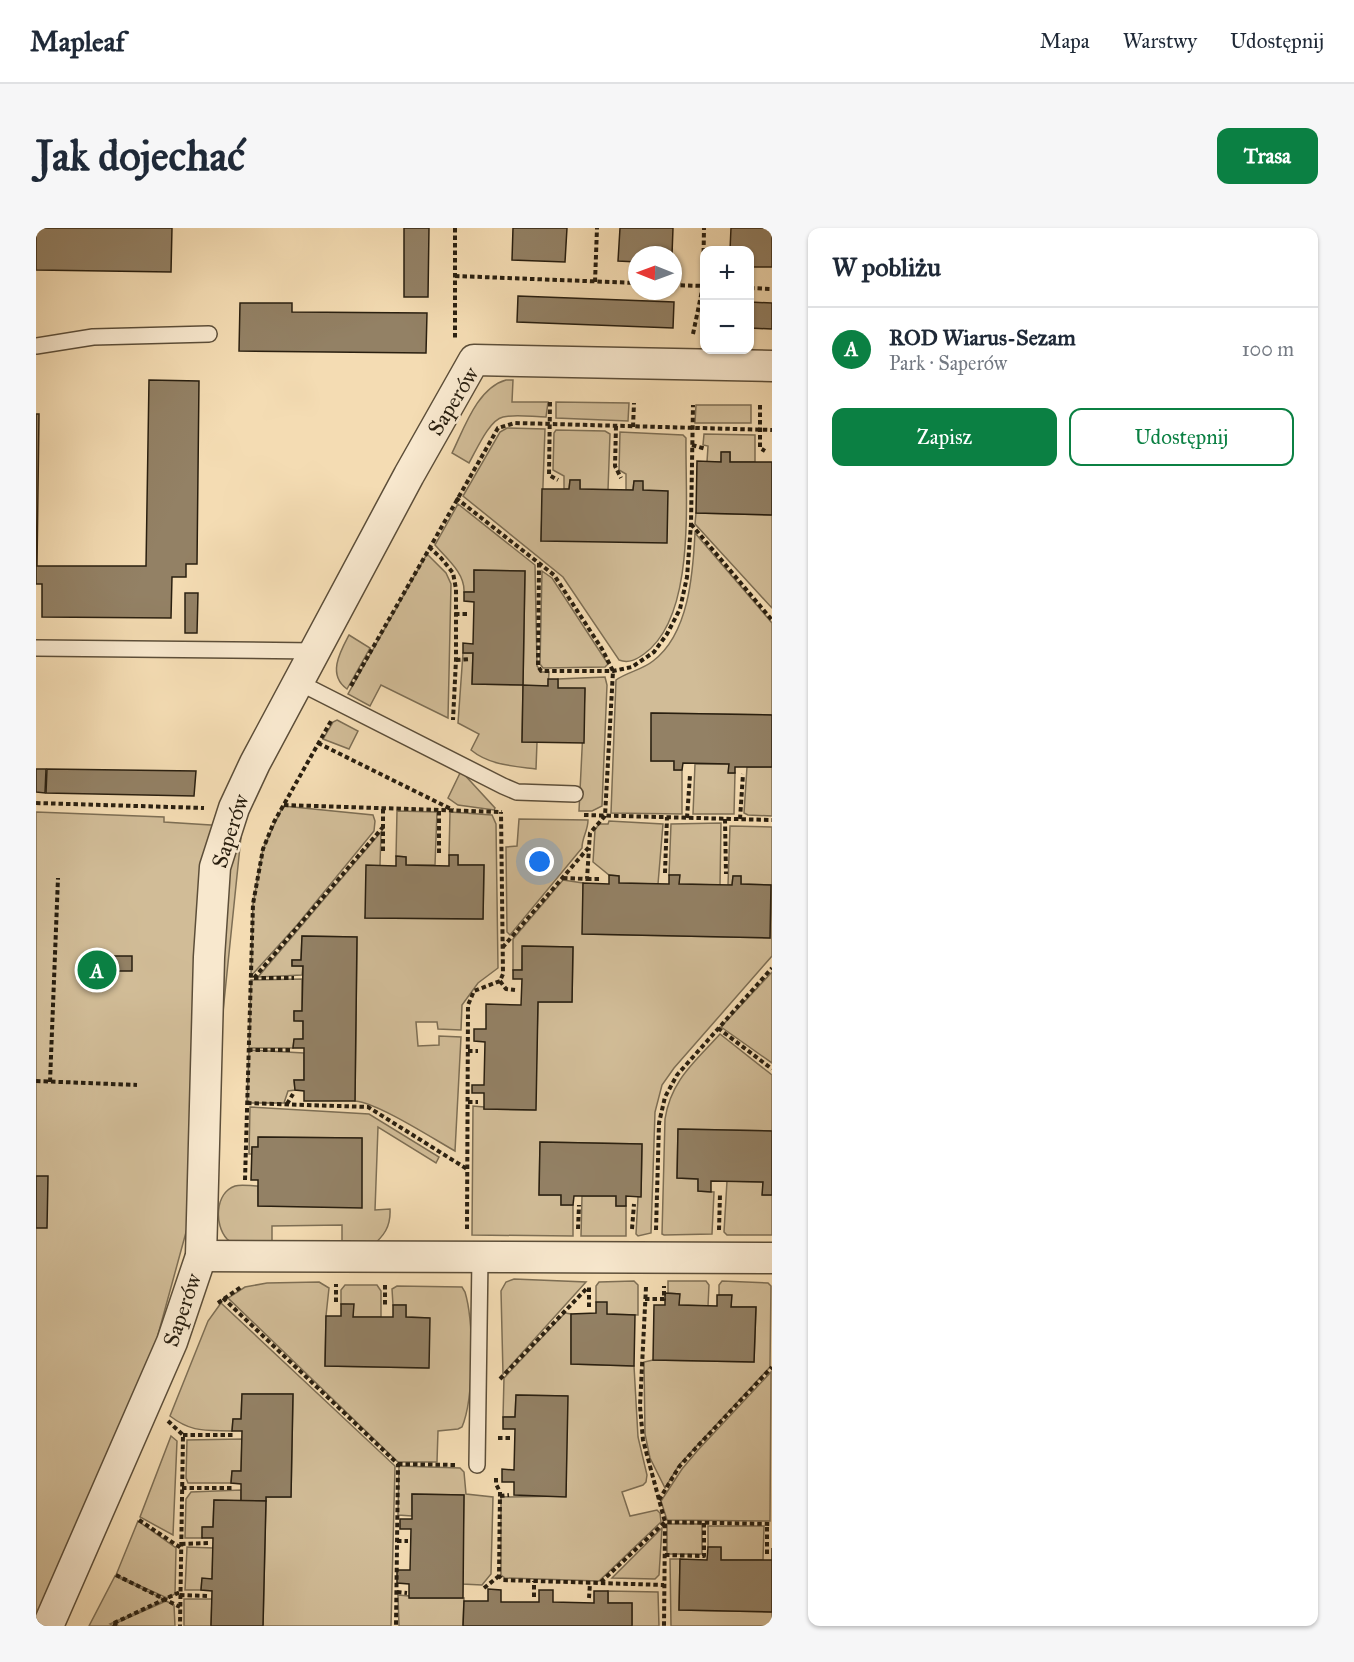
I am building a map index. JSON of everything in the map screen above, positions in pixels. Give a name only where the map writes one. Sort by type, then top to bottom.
[{"type":"street","name":"Saperów","points":[[48,1626],[172,1342],[201,1257],[209,957],[215,867],[234,808],[298,682],[409,475],[474,360],[772,366]]},
{"type":"street","points":[[201,1257],[473,1248],[772,1258]]},
{"type":"lane","points":[[36,346],[93,337],[209,334]]},
{"type":"lane","points":[[36,648],[315,651]]},
{"type":"lane","points":[[298,682],[517,792],[575,794]]},
{"type":"lane","points":[[473,1248],[477,1465]]},
{"type":"path","points":[[455,228],[456,346]]},
{"type":"path","points":[[595,282],[597,228]]},
{"type":"path","points":[[705,228],[705,246]]},
{"type":"path","points":[[455,276],[628,284]]},
{"type":"path","points":[[682,285],[700,286]]},
{"type":"path","points":[[754,288],[772,289]]},
{"type":"path","points":[[675,364],[694,333],[701,300]]},
{"type":"path","points":[[550,402],[549,475],[558,480]]},
{"type":"path","points":[[633,427],[634,403]]},
{"type":"path","points":[[539,562],[538,666],[541,671],[555,673],[613,671],[632,667],[654,652],[667,634],[680,609],[687,578],[691,524],[693,405]]},
{"type":"path","points":[[760,405],[760,448],[765,451]]},
{"type":"path","points":[[245,1180],[253,904],[263,849],[274,822],[318,743],[498,428],[515,423],[772,430]]},
{"type":"path","points":[[616,426],[615,466],[621,478]]},
{"type":"path","points":[[692,445],[706,449]]},
{"type":"path","points":[[456,498],[554,575],[602,649],[613,671],[605,816],[590,832],[587,879]]},
{"type":"path","points":[[691,524],[772,620]]},
{"type":"path","points":[[429,547],[453,573],[456,589],[453,720]]},
{"type":"path","points":[[455,614],[468,614]]},
{"type":"path","points":[[456,660],[470,659]]},
{"type":"path","points":[[318,743],[456,811]]},
{"type":"path","points":[[740,819],[742,774]]},
{"type":"path","points":[[687,818],[690,775]]},
{"type":"path","points":[[36,803],[234,808]]},
{"type":"path","points":[[383,809],[383,851]]},
{"type":"path","points":[[439,811],[439,853]]},
{"type":"path","points":[[500,981],[502,974],[501,812]]},
{"type":"path","points":[[665,873],[667,818]]},
{"type":"path","points":[[725,819],[726,874]]},
{"type":"path","points":[[252,978],[383,827]]},
{"type":"path","points":[[502,947],[589,847]]},
{"type":"path","points":[[50,1082],[58,878]]},
{"type":"path","points":[[562,878],[599,879]]},
{"type":"path","points":[[655,1240],[659,1123],[665,1096],[677,1075],[772,968]]},
{"type":"path","points":[[252,978],[294,978]]},
{"type":"path","points":[[500,981],[506,989],[515,990]]},
{"type":"path","points":[[473,1248],[468,1169],[468,1005],[474,992],[500,981]]},
{"type":"path","points":[[718,1028],[772,1069]]},
{"type":"path","points":[[248,1050],[293,1050]]},
{"type":"path","points":[[468,1051],[478,1051]]},
{"type":"path","points":[[36,1082],[137,1085]]},
{"type":"path","points":[[286,1105],[293,1094]]},
{"type":"path","points":[[468,1102],[478,1102]]},
{"type":"path","points":[[247,1104],[368,1107],[468,1169]]},
{"type":"path","points":[[718,1240],[720,1194]]},
{"type":"path","points":[[631,1239],[634,1204]]},
{"type":"path","points":[[577,1239],[579,1205]]},
{"type":"path","points":[[646,1278],[640,1406],[643,1440],[665,1522],[664,1626]]},
{"type":"path","points":[[336,1280],[336,1302]]},
{"type":"path","points":[[384,1281],[385,1306]]},
{"type":"path","points":[[498,1370],[498,1382],[589,1285],[588,1307]]},
{"type":"path","points":[[214,1307],[244,1286]]},
{"type":"path","points":[[224,1298],[398,1464],[496,1466]]},
{"type":"path","points":[[645,1299],[664,1299]]},
{"type":"path","points":[[659,1500],[680,1467],[695,1449],[772,1367]]},
{"type":"path","points":[[166,1418],[183,1435],[235,1435]]},
{"type":"path","points":[[497,1427],[496,1484],[500,1496],[499,1576],[503,1580],[664,1585]]},
{"type":"path","points":[[180,1626],[183,1435]]},
{"type":"path","points":[[497,1438],[511,1438]]},
{"type":"path","points":[[396,1626],[398,1464]]},
{"type":"path","points":[[182,1488],[233,1488]]},
{"type":"path","points":[[500,1496],[509,1495]]},
{"type":"path","points":[[139,1520],[181,1546],[207,1544]]},
{"type":"path","points":[[600,1583],[665,1522],[770,1524],[767,1554]]},
{"type":"path","points":[[665,1556],[704,1556],[704,1523]]},
{"type":"path","points":[[397,1541],[408,1541]]},
{"type":"path","points":[[116,1575],[180,1606]]},
{"type":"path","points":[[484,1588],[499,1576]]},
{"type":"path","points":[[534,1581],[534,1597]]},
{"type":"path","points":[[589,1598],[590,1583]]},
{"type":"path","points":[[397,1592],[407,1593]]},
{"type":"path","points":[[117,1626],[112,1624],[180,1594],[207,1596]]},
{"type":"shaded area","points":[[513,380],[512,402],[548,402],[546,417],[513,416],[498,419],[488,430],[469,463],[452,453],[479,400],[496,384]]},
{"type":"shaded area","points":[[556,402],[629,403],[628,421],[556,418]]},
{"type":"shaded area","points":[[696,405],[751,405],[751,423],[695,423]]},
{"type":"shaded area","points":[[507,428],[545,429],[541,541],[643,490],[642,481],[634,481],[633,490],[626,490],[626,474],[619,470],[620,432],[683,435],[686,438],[686,522],[680,584],[673,612],[661,636],[639,658],[629,661],[619,660],[563,577],[463,496],[500,432]]},
{"type":"shaded area","points":[[556,430],[605,431],[610,434],[608,490],[580,489],[580,480],[570,480],[569,489],[564,489],[564,476],[553,470]]},
{"type":"shaded area","points":[[704,434],[755,435],[755,462],[730,462],[730,452],[722,452],[721,462],[707,462],[708,446],[703,445]]},
{"type":"shaded area","points":[[458,504],[535,565],[537,666],[542,672],[549,672],[548,686],[523,686],[522,742],[537,742],[536,769],[502,764],[478,755],[471,750],[479,734],[458,723],[463,653],[473,653],[472,684],[523,685],[525,571],[474,570],[474,592],[464,592],[464,585],[458,572],[435,545]]},
{"type":"shaded area","points":[[696,513],[772,515],[772,608],[695,524]]},
{"type":"shaded area","points":[[695,533],[772,623],[772,715],[652,713],[651,761],[674,761],[674,770],[682,770],[682,814],[611,813],[616,680],[653,661],[674,635],[687,602],[693,566]]},
{"type":"shaded area","points":[[427,554],[446,573],[451,584],[448,718],[381,685],[370,706],[348,694]]},
{"type":"shaded area","points":[[542,571],[552,578],[608,664],[605,667],[543,668],[540,664]]},
{"type":"shaded area","points":[[349,635],[370,648],[347,689],[341,683],[336,670],[339,656]]},
{"type":"shaded area","points":[[605,677],[607,685],[602,806],[592,811],[579,811],[585,689],[558,688],[558,679]]},
{"type":"shaded area","points":[[337,720],[358,731],[349,749],[323,739],[333,722]]},
{"type":"shaded area","points":[[695,764],[729,764],[729,773],[735,773],[734,814],[693,814]]},
{"type":"shaded area","points":[[747,767],[772,767],[772,816],[744,813]]},
{"type":"shaded area","points":[[461,771],[495,808],[494,810],[458,805],[448,798]]},
{"type":"shaded area","points":[[283,806],[373,815],[374,831],[297,925],[251,976],[253,904],[263,849]]},
{"type":"shaded area","points":[[397,811],[437,812],[435,865],[406,865],[406,857],[396,856]]},
{"type":"shaded area","points":[[36,812],[164,817],[164,822],[242,827],[209,1148],[117,1485],[36,1626]]},
{"type":"shaded area","points":[[450,812],[492,815],[496,824],[498,968],[478,983],[462,1005],[461,1030],[438,1029],[437,1022],[416,1022],[418,1046],[439,1045],[439,1036],[461,1037],[455,1151],[391,1114],[355,1101],[357,937],[302,936],[301,960],[292,960],[292,966],[303,966],[302,975],[258,977],[381,832],[380,865],[365,918],[483,919],[484,865],[458,865],[458,855],[449,855]]},
{"type":"shaded area","points":[[519,819],[588,820],[582,848],[510,935],[507,932],[506,847],[517,846]]},
{"type":"shaded area","points":[[609,821],[663,824],[658,884],[619,883],[619,876],[609,875],[593,862],[595,830],[599,824],[608,824]]},
{"type":"shaded area","points":[[721,823],[720,885],[679,884],[679,875],[669,875],[671,824]]},
{"type":"shaded area","points":[[730,826],[772,827],[772,956],[674,1068],[662,1085],[655,1112],[651,1233],[638,1236],[636,1234],[638,1197],[641,1196],[642,1144],[540,1142],[539,1195],[561,1195],[561,1205],[573,1205],[573,1236],[472,1235],[473,1106],[484,1107],[484,1109],[535,1110],[538,1002],[572,1002],[573,947],[523,946],[522,970],[513,970],[513,939],[563,880],[583,883],[583,934],[770,938],[771,885],[741,884],[741,876],[733,876],[732,885],[728,885]]},
{"type":"shaded area","points":[[772,972],[772,1063],[721,1027]]},
{"type":"shaded area","points":[[302,979],[302,1011],[294,1011],[294,1020],[303,1021],[303,1039],[294,1040],[293,1048],[249,1048],[251,980]]},
{"type":"shaded area","points":[[720,1034],[772,1075],[772,1131],[678,1129],[677,1178],[698,1179],[698,1191],[714,1192],[712,1234],[664,1235],[662,1234],[665,1119],[668,1105],[685,1072]]},
{"type":"shaded area","points":[[249,1050],[304,1053],[304,1080],[294,1080],[295,1090],[288,1091],[284,1103],[247,1103]]},
{"type":"shaded area","points":[[250,1107],[369,1114],[439,1157],[436,1163],[378,1127],[375,1210],[390,1209],[390,1215],[386,1231],[370,1248],[342,1249],[342,1225],[272,1226],[272,1248],[236,1244],[227,1239],[223,1233],[219,1218],[223,1195],[235,1186],[258,1186],[258,1206],[361,1207],[362,1138],[259,1137],[258,1147],[252,1147],[252,1154],[249,1154]]},
{"type":"shaded area","points":[[727,1181],[763,1182],[763,1195],[772,1195],[772,1235],[727,1235],[724,1232]]},
{"type":"shaded area","points":[[582,1196],[616,1196],[616,1206],[626,1206],[626,1236],[581,1236]]},
{"type":"shaded area","points":[[514,1279],[586,1282],[503,1374],[501,1291],[506,1282]]},
{"type":"shaded area","points":[[634,1281],[638,1285],[638,1315],[607,1314],[596,1302],[596,1286],[599,1282]]},
{"type":"shaded area","points":[[668,1281],[706,1281],[709,1285],[708,1306],[679,1305],[679,1294],[668,1293]]},
{"type":"shaded area","points":[[722,1281],[768,1283],[771,1286],[770,1367],[679,1465],[665,1488],[650,1458],[645,1434],[644,1362],[653,1360],[754,1362],[756,1307],[731,1307],[731,1295],[719,1295],[719,1285]]},
{"type":"shaded area","points":[[319,1282],[329,1288],[325,1366],[428,1368],[429,1318],[406,1317],[406,1305],[393,1305],[392,1289],[397,1286],[462,1287],[468,1305],[470,1322],[469,1398],[462,1427],[438,1431],[437,1462],[398,1462],[228,1298],[245,1287],[267,1283]]},
{"type":"shaded area","points":[[345,1285],[377,1285],[381,1291],[381,1317],[353,1317],[353,1305],[341,1304],[341,1290]]},
{"type":"shaded area","points":[[221,1303],[395,1466],[391,1626],[263,1626],[266,1497],[291,1497],[293,1394],[242,1394],[241,1419],[233,1419],[232,1431],[192,1428],[170,1416],[208,1321]]},
{"type":"shaded area","points":[[565,1313],[571,1314],[571,1364],[634,1366],[638,1437],[647,1475],[643,1485],[622,1492],[630,1516],[657,1510],[660,1513],[661,1522],[599,1581],[505,1578],[501,1575],[501,1497],[566,1496],[567,1396],[516,1395],[515,1417],[503,1417],[504,1378]]},
{"type":"shaded area","points":[[771,1372],[770,1521],[667,1520],[661,1501],[682,1469]]},
{"type":"shaded area","points":[[171,1436],[177,1441],[173,1535],[140,1517]]},
{"type":"shaded area","points":[[242,1439],[241,1471],[232,1471],[231,1483],[188,1483],[186,1478],[187,1440]]},
{"type":"shaded area","points":[[399,1466],[460,1468],[464,1472],[466,1494],[493,1497],[491,1574],[482,1585],[462,1584],[464,1495],[412,1494],[412,1516],[398,1515]]},
{"type":"shaded area","points":[[241,1490],[241,1501],[214,1500],[213,1527],[203,1527],[202,1538],[185,1538],[186,1499],[191,1492]]},
{"type":"shaded area","points":[[138,1521],[176,1548],[175,1594],[167,1598],[116,1575]]},
{"type":"shaded area","points":[[667,1524],[702,1524],[702,1554],[667,1554]]},
{"type":"shaded area","points":[[708,1526],[764,1526],[763,1560],[721,1560],[721,1548],[708,1547]]},
{"type":"shaded area","points":[[662,1528],[659,1575],[655,1579],[612,1578]]},
{"type":"shaded area","points":[[187,1547],[213,1548],[212,1579],[202,1579],[201,1590],[185,1590]]},
{"type":"shaded area","points":[[670,1559],[680,1559],[679,1610],[772,1612],[772,1626],[671,1626]]},
{"type":"shaded area","points":[[115,1576],[166,1600],[110,1624],[113,1626],[89,1626]]},
{"type":"shaded area","points":[[608,1591],[658,1592],[659,1626],[632,1626],[632,1603],[608,1603]]},
{"type":"shaded area","points":[[398,1595],[410,1598],[464,1598],[463,1626],[399,1626]]},
{"type":"shaded area","points":[[184,1599],[212,1599],[211,1626],[184,1626]]},
{"type":"shaded area","points":[[166,1601],[174,1605],[175,1626],[119,1626],[114,1624]]},
{"type":"building","points":[[36,228],[172,228],[171,272],[36,270]]},
{"type":"building","points":[[404,228],[429,228],[428,297],[404,297]]},
{"type":"building","points":[[513,228],[567,228],[565,262],[512,260]]},
{"type":"building","points":[[620,228],[673,228],[672,246],[628,246],[628,262],[618,261]]},
{"type":"building","points":[[731,228],[772,228],[772,267],[754,267],[754,246],[730,246]]},
{"type":"building","points":[[518,296],[674,302],[673,328],[517,322]]},
{"type":"building","points":[[754,302],[772,303],[772,329],[754,328]]},
{"type":"building","points":[[240,303],[292,303],[292,312],[427,313],[426,353],[239,351]]},
{"type":"building","points":[[149,380],[199,381],[197,564],[186,564],[186,577],[172,577],[171,618],[42,617],[42,584],[36,584],[36,414],[39,414],[37,566],[146,566]]},
{"type":"building","points":[[721,452],[730,452],[730,462],[772,462],[772,515],[696,513],[697,461],[721,462]]},
{"type":"building","points":[[570,480],[580,480],[580,489],[633,490],[634,481],[643,481],[643,490],[668,491],[667,543],[541,541],[542,489],[569,489]]},
{"type":"building","points":[[474,570],[525,571],[523,685],[472,684],[473,653],[463,653],[463,643],[473,644],[474,602],[464,601],[464,592],[474,592]]},
{"type":"building","points":[[185,593],[198,593],[197,633],[185,633]]},
{"type":"building","points":[[548,679],[558,679],[558,688],[585,688],[584,743],[522,742],[523,685],[548,686]]},
{"type":"building","points":[[651,713],[772,715],[772,767],[735,767],[735,773],[728,773],[729,764],[683,763],[682,770],[674,770],[674,761],[651,761]]},
{"type":"building","points":[[36,769],[46,769],[45,793],[36,792]]},
{"type":"building","points":[[47,769],[196,771],[194,796],[46,793]]},
{"type":"building","points":[[449,855],[458,855],[458,865],[484,865],[483,919],[365,918],[366,865],[396,866],[396,856],[406,857],[406,865],[449,866]]},
{"type":"building","points":[[609,875],[619,876],[619,883],[669,884],[669,875],[680,875],[679,884],[732,885],[733,876],[741,876],[741,884],[771,885],[770,938],[582,934],[583,883],[609,884]]},
{"type":"building","points":[[302,936],[357,937],[355,1101],[304,1101],[304,1091],[295,1090],[294,1080],[304,1080],[304,1048],[293,1048],[294,1039],[303,1039],[303,1021],[294,1021],[294,1011],[302,1011],[303,966],[292,966],[292,960],[301,960]]},
{"type":"building","points":[[522,946],[573,947],[572,1002],[538,1002],[536,1110],[484,1109],[484,1093],[472,1093],[472,1085],[484,1085],[485,1042],[474,1041],[474,1029],[486,1029],[486,1004],[521,1005],[522,979],[513,979],[513,970],[522,970]]},
{"type":"building","points":[[112,956],[132,956],[132,971],[112,971]]},
{"type":"building","points":[[678,1129],[772,1131],[772,1195],[762,1195],[763,1182],[711,1181],[711,1192],[698,1191],[698,1179],[677,1178]]},
{"type":"building","points":[[258,1137],[362,1138],[362,1208],[258,1206],[258,1180],[251,1180],[252,1147],[258,1147]]},
{"type":"building","points":[[540,1142],[642,1144],[641,1197],[626,1196],[626,1206],[616,1206],[616,1196],[574,1196],[573,1205],[561,1205],[561,1195],[539,1195]]},
{"type":"building","points":[[36,1176],[48,1176],[47,1228],[36,1228]]},
{"type":"building","points":[[665,1293],[680,1294],[679,1305],[717,1306],[717,1295],[732,1295],[731,1307],[756,1307],[754,1362],[653,1360],[654,1305],[665,1305]]},
{"type":"building","points":[[596,1302],[607,1302],[607,1314],[635,1315],[634,1366],[571,1364],[571,1314],[596,1313]]},
{"type":"building","points":[[341,1304],[354,1304],[353,1317],[393,1317],[393,1305],[406,1305],[406,1317],[430,1318],[429,1368],[325,1366],[326,1316],[341,1316]]},
{"type":"building","points":[[242,1394],[293,1394],[291,1497],[266,1497],[266,1501],[241,1501],[241,1484],[231,1483],[232,1471],[241,1471],[242,1431],[232,1431],[233,1419],[241,1419]]},
{"type":"building","points":[[516,1395],[568,1396],[566,1497],[514,1495],[514,1482],[502,1482],[502,1469],[514,1470],[515,1429],[503,1429],[503,1417],[515,1417]]},
{"type":"building","points":[[412,1494],[464,1495],[463,1598],[409,1598],[409,1584],[397,1583],[397,1570],[410,1570],[411,1529],[400,1529],[400,1519],[412,1519]]},
{"type":"building","points":[[214,1500],[266,1501],[263,1626],[211,1626],[212,1591],[201,1590],[202,1578],[212,1579],[213,1538],[202,1538],[202,1527],[213,1527]]},
{"type":"building","points":[[708,1547],[721,1547],[721,1560],[772,1560],[772,1612],[679,1610],[680,1559],[707,1560]]},
{"type":"building","points":[[488,1589],[501,1590],[501,1602],[539,1602],[539,1590],[553,1590],[553,1602],[594,1603],[594,1591],[608,1591],[608,1603],[632,1603],[632,1626],[463,1626],[464,1601],[488,1601]]},
{"type":"place","name":"ROD Wiarus-Sezam","points":[[97,970]]}]
